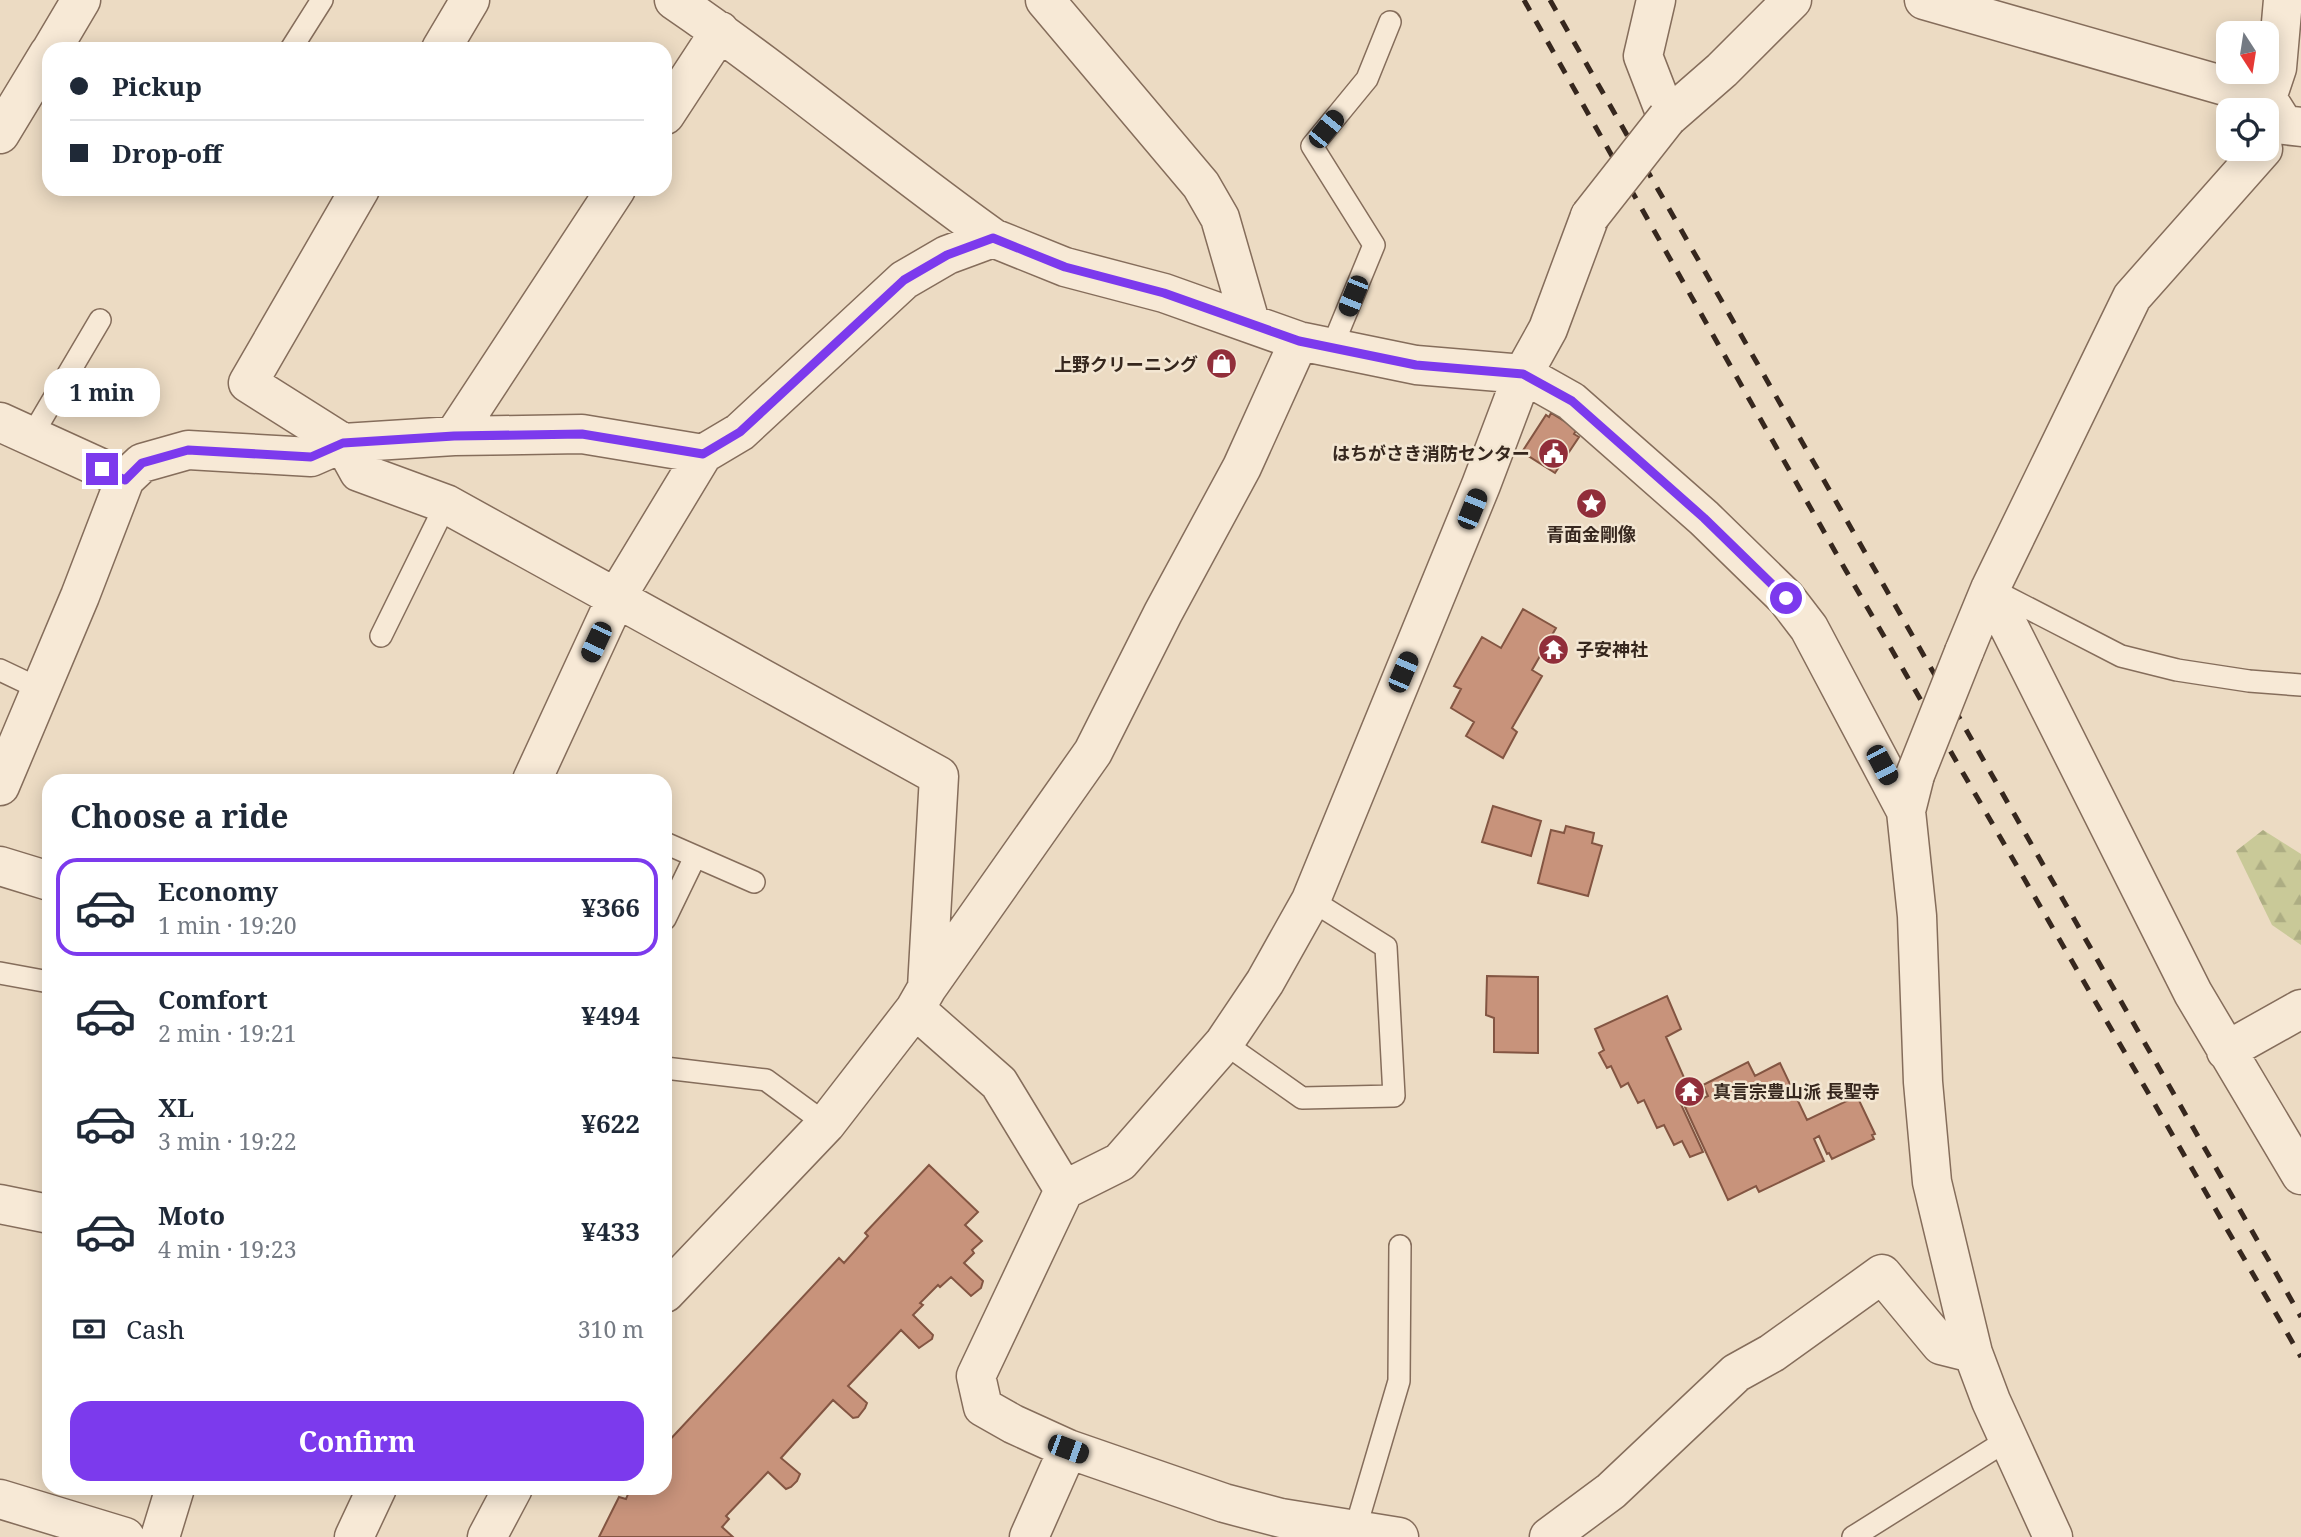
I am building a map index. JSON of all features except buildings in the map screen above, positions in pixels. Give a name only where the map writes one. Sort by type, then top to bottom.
[{"type":"street","points":[[55,42],[81,0]]},
{"type":"street","points":[[445,42],[470,0]]},
{"type":"street","points":[[674,0],[720,31],[916,183],[993,238],[1065,267],[1164,293],[1315,344],[1416,365],[1523,374],[1572,401],[1704,518],[1786,598],[1809,628],[1911,793]]},
{"type":"street","points":[[1045,0],[1201,185],[1220,218],[1250,322]]},
{"type":"street","points":[[1656,0],[1643,56],[1667,118]]},
{"type":"street","points":[[1398,1537],[1281,1518],[1224,1503],[1068,1449],[983,1407],[976,1376],[1064,1190],[1120,1162],[1224,1043],[1265,982],[1311,900],[1476,498],[1523,374],[1548,329],[1590,216],[1667,118],[1722,70],[1792,0]]},
{"type":"street","points":[[1924,0],[2216,107]]},
{"type":"street","points":[[2277,98],[2283,0]]},
{"type":"street","points":[[672,104],[720,31]]},
{"type":"street","points":[[0,134],[42,64]]},
{"type":"street","points":[[2053,1537],[1991,1401],[1973,1353],[1932,1182],[1923,1082],[1911,793],[1990,589],[2132,297],[2249,161]]},
{"type":"street","points":[[356,196],[248,383],[343,443],[359,472],[446,504],[939,776],[921,998],[999,1083],[1064,1190]]},
{"type":"street","points":[[454,436],[611,196]]},
{"type":"street","points":[[535,774],[617,596],[703,454],[740,432],[904,280],[947,255],[993,238]]},
{"type":"street","points":[[672,1286],[826,1124],[921,998],[1093,752],[1163,613],[1242,467],[1315,344]]},
{"type":"street","points":[[15,430],[125,480]]},
{"type":"street","points":[[0,786],[80,596],[125,480],[142,463],[188,450],[311,457],[343,443],[454,436],[582,434],[703,454]]},
{"type":"street","points":[[1990,589],[2193,993],[2301,1175]]},
{"type":"street","points":[[0,866],[42,879]]},
{"type":"street","points":[[2226,1051],[2301,1009]]},
{"type":"street","points":[[0,1204],[42,1213]]},
{"type":"street","points":[[1549,1537],[1611,1492],[1736,1373],[1772,1353],[1882,1274],[1941,1345],[1973,1353]]},
{"type":"street","points":[[1029,1537],[1068,1449]]},
{"type":"street","points":[[160,1537],[173,1495]]},
{"type":"street","points":[[354,1537],[374,1495]]},
{"type":"street","points":[[487,1537],[509,1495]]},
{"type":"street","points":[[0,1499],[125,1537]]},
{"type":"lane","points":[[295,42],[322,0]]},
{"type":"lane","points":[[1315,344],[1374,245],[1312,146],[1367,79],[1390,22]]},
{"type":"lane","points":[[15,430],[100,320]]},
{"type":"lane","points":[[382,636],[446,504]]},
{"type":"lane","points":[[1990,589],[2122,656],[2177,670],[2249,681],[2301,684]]},
{"type":"lane","points":[[0,670],[40,689]]},
{"type":"lane","points":[[672,846],[754,882]]},
{"type":"lane","points":[[672,905],[695,857]]},
{"type":"lane","points":[[1224,1043],[1302,1098],[1394,1096],[1386,947],[1311,900]]},
{"type":"lane","points":[[0,973],[42,981]]},
{"type":"lane","points":[[672,1069],[766,1080],[826,1124]]},
{"type":"lane","points":[[1355,1530],[1399,1381],[1400,1246]]},
{"type":"lane","points":[[1853,1537],[2009,1439]]},
{"type":"green space","points":[[2263,830],[2301,854],[2301,945],[2272,925],[2236,851]]},
{"type":"railway","points":[[1524,0],[1845,569],[2301,1357]]},
{"type":"railway","points":[[1550,0],[2301,1317]]},
{"type":"place","name":"上野クリーニング","points":[[1221,364]]},
{"type":"place","name":"はちがさき消防センター","points":[[1553,453]]},
{"type":"place","name":"青面金剛像","points":[[1591,504]]},
{"type":"place","name":"子安神社","points":[[1553,649]]},
{"type":"place","name":"真言宗豊山派 長聖寺","points":[[1690,1091]]},
{"type":"route","points":[[102,469],[125,480],[142,463],[188,450],[311,457],[343,443],[454,436],[582,434],[703,454],[740,432],[904,280],[947,255],[993,238],[1065,267],[1164,293],[1299,341],[1416,365],[1523,374],[1572,401],[1704,518],[1786,598]]}]
